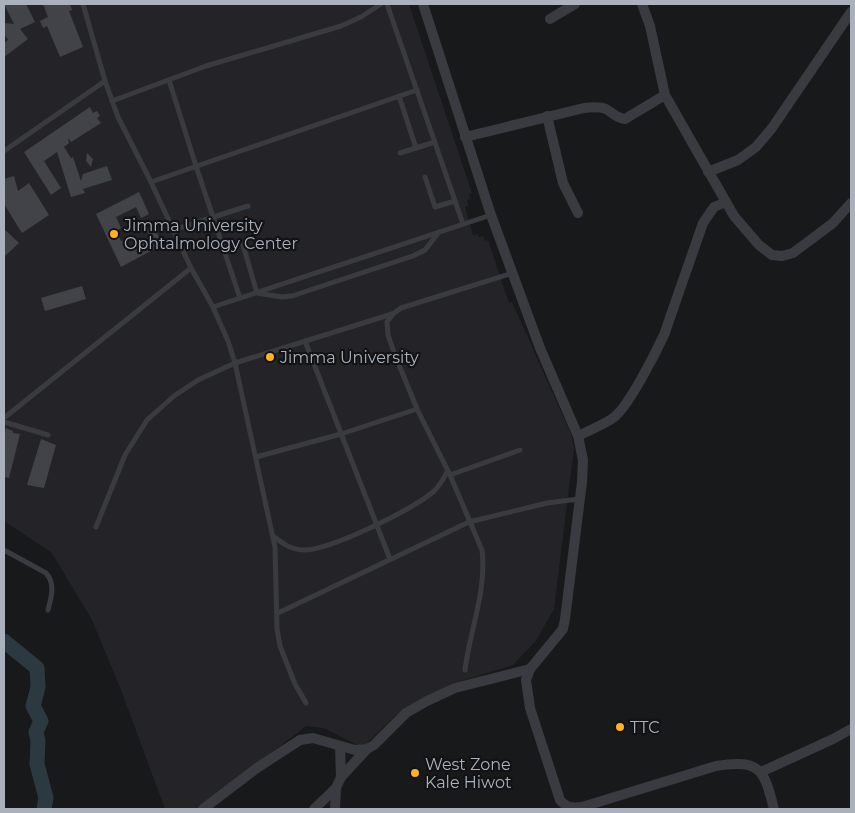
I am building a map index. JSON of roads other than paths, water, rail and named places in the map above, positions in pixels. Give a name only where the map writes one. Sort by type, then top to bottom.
[{"type":"street","points":[[423,4],[491,215],[540,348],[578,436],[583,460],[563,629],[530,669],[526,680],[530,708],[560,800],[565,808],[582,807],[730,763],[754,767],[761,772],[766,780],[774,809]]},
{"type":"street","points":[[550,19],[575,4]]},
{"type":"street","points":[[642,4],[650,26],[665,95],[734,216],[759,245],[772,255],[782,256],[794,253],[833,223],[851,203]]},
{"type":"street","points":[[708,172],[738,160],[756,147],[772,128],[851,12]]},
{"type":"street","points":[[466,137],[584,108],[599,107],[625,119],[665,95]]},
{"type":"street","points":[[547,116],[563,183],[578,213]]},
{"type":"street","points":[[578,436],[615,418],[626,402],[664,335],[703,223],[714,208],[726,202]]},
{"type":"street","points":[[335,809],[336,788],[341,777],[367,749],[406,713],[455,688],[530,669]]},
{"type":"street","points":[[761,772],[851,729]]},
{"type":"street","points":[[203,809],[257,768],[300,740],[314,738],[355,750],[367,749]]},
{"type":"street","points":[[340,746],[341,777]]},
{"type":"street","points":[[314,809],[336,788]]},
{"type":"lane","points":[[83,4],[105,81],[118,118],[191,268],[213,307],[228,341],[235,363],[256,457],[274,547],[278,614],[277,629],[280,646],[295,684],[306,704]]},
{"type":"lane","points":[[112,101],[206,66],[341,26],[361,17],[381,4]]},
{"type":"lane","points":[[387,4],[463,224]]},
{"type":"lane","points":[[169,80],[240,298]]},
{"type":"lane","points":[[4,151],[105,81]]},
{"type":"lane","points":[[150,182],[417,90]]},
{"type":"lane","points":[[399,96],[416,148]]},
{"type":"lane","points":[[400,153],[434,142]]},
{"type":"lane","points":[[425,177],[435,207],[455,201]]},
{"type":"lane","points":[[173,230],[248,206]]},
{"type":"lane","points":[[213,307],[491,215]]},
{"type":"lane","points":[[257,293],[282,297],[292,296],[404,259],[425,250],[439,232]]},
{"type":"lane","points":[[243,245],[257,293]]},
{"type":"lane","points":[[4,420],[191,268]]},
{"type":"lane","points":[[96,527],[125,454],[147,420],[174,396],[198,380],[235,363],[393,314],[402,308],[513,272]]},
{"type":"lane","points":[[393,314],[387,322],[388,334],[395,355],[417,409],[449,472],[482,550],[484,563],[477,613],[465,670]]},
{"type":"lane","points":[[305,341],[390,559]]},
{"type":"lane","points":[[256,457],[341,434],[417,409]]},
{"type":"lane","points":[[4,420],[48,436]]},
{"type":"lane","points":[[272,536],[288,547],[304,550],[326,545],[376,526],[434,491],[449,472],[520,450]]},
{"type":"lane","points":[[278,614],[469,522],[547,503],[579,499]]},
{"type":"lane","points":[[4,550],[46,573],[50,578],[52,591],[48,610]]},
{"type":"waterway","points":[[4,641],[37,668],[38,687],[33,706],[41,721],[36,732],[38,741],[37,764],[46,798],[44,809]]},
{"type":"place","name":"Jimma University Ophtalmology Center","points":[[114,234]]},
{"type":"place","name":"Jimma University","points":[[270,357]]},
{"type":"place","name":"TTC","points":[[620,727]]},
{"type":"place","name":"West Zone Kale Hiwot","points":[[415,773]]}]
